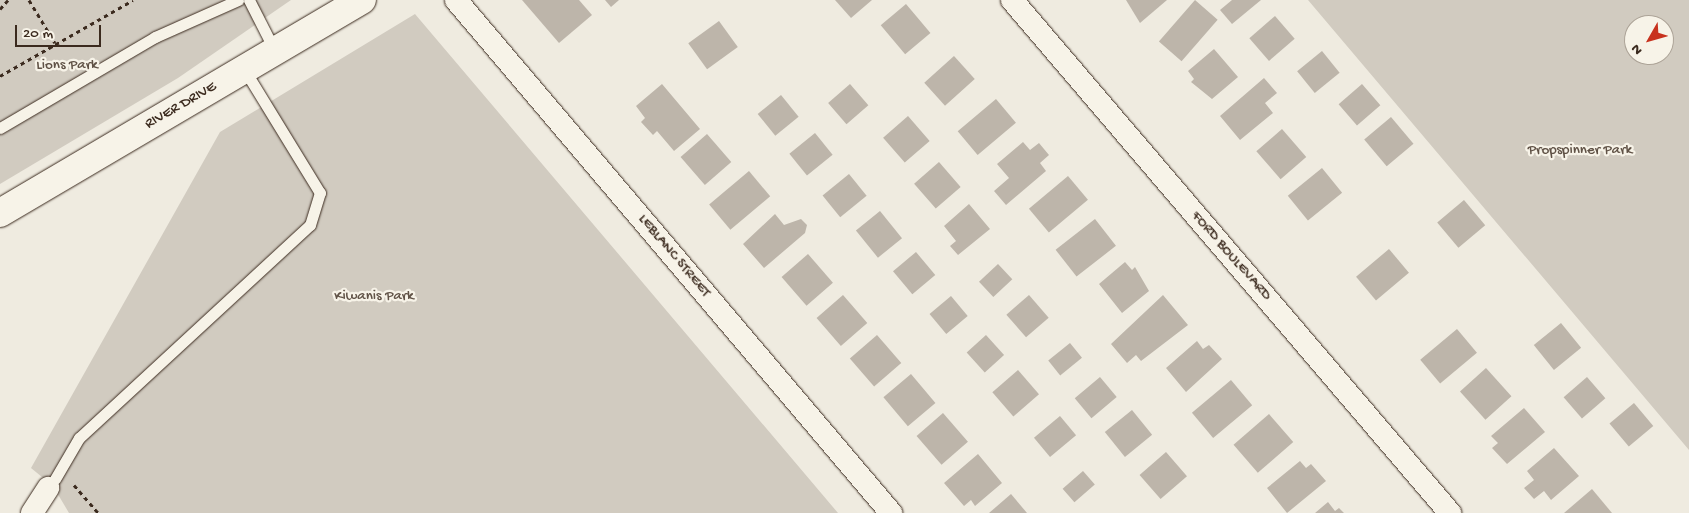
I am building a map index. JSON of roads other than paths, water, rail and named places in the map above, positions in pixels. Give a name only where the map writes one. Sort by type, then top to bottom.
[{"type":"street","name":"RIVER DRIVE","points":[[0,213],[362,0]]},
{"type":"street","name":"LEBLANC STREET","points":[[456,0],[891,513]]},
{"type":"street","name":"FORD BOULEVARD","points":[[1012,0],[1450,513]]},
{"type":"street","points":[[32,513],[55,479]]},
{"type":"lane","points":[[0,128],[154,37],[238,0]]},
{"type":"lane","points":[[249,0],[275,51]]},
{"type":"lane","points":[[55,479],[79,438],[310,225],[320,194],[244,69]]},
{"type":"park label","name":"Lions Park","points":[[67,66]]},
{"type":"park label","name":"Propspinner Park","points":[[1580,151]]},
{"type":"park label","name":"Kiwanis Park","points":[[374,297]]}]
